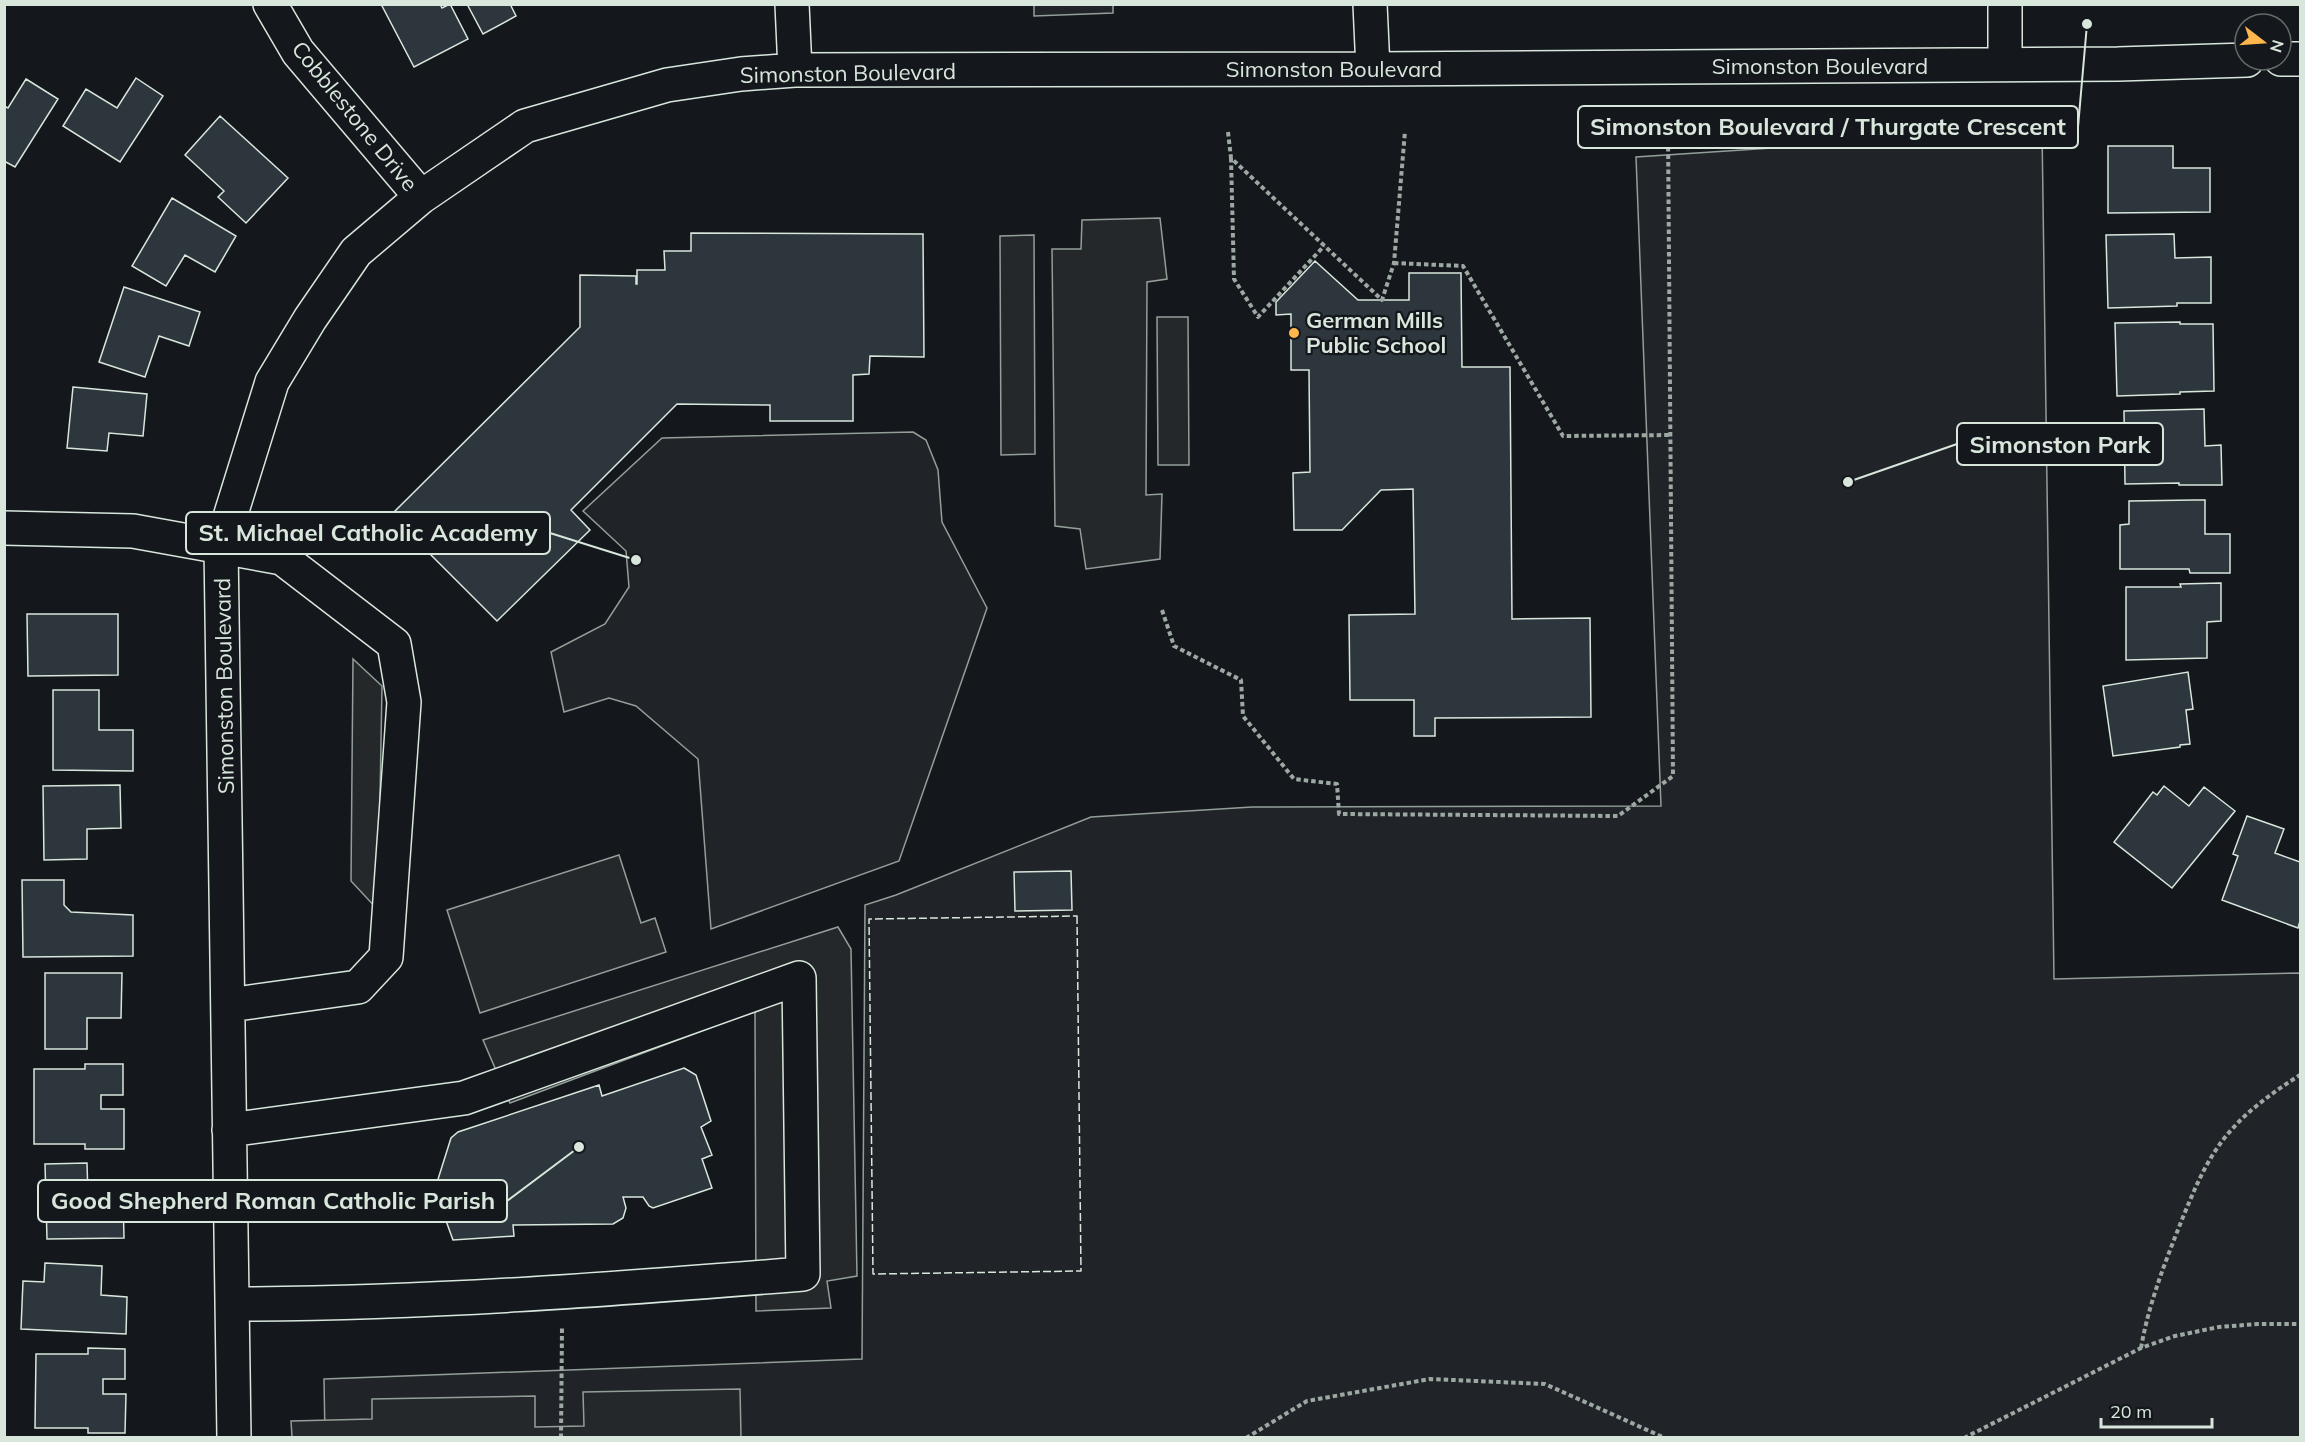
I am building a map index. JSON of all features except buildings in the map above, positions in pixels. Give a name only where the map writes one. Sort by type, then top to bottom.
[{"type":"street","name":"Cobblestone Drive","points":[[270,4],[298,52],[421,197]]},
{"type":"street","points":[[792,4],[795,70]]},
{"type":"street","points":[[1370,4],[1373,69]]},
{"type":"street","points":[[2005,4],[2006,64]]},
{"type":"street","name":"Simonston Boulevard","points":[[234,1437],[234,1304],[229,1130],[230,1005],[221,546],[272,382],[310,319],[356,252],[421,197],[525,126],[668,85],[741,74],[795,70],[1373,69],[2233,60]]},
{"type":"street","points":[[4,528],[133,531],[282,558],[394,644],[404,702],[386,957],[358,987],[230,1005]]},
{"type":"street","points":[[229,1130],[464,1098],[799,978],[803,1274],[562,1293],[234,1304]]},
{"type":"path","points":[[1162,610],[1174,646],[1242,680],[1244,716],[1294,779],[1337,784],[1339,814],[1618,816],[1674,776],[1668,130]]},
{"type":"path","points":[[1231,158],[1382,300],[1394,263],[1406,131]]},
{"type":"path","points":[[1228,132],[1231,158],[1234,279],[1258,317],[1324,246]]},
{"type":"path","points":[[1394,263],[1463,266],[1563,436],[1671,435]]},
{"type":"path","points":[[2141,1348],[2146,1319],[2168,1253],[2218,1146],[2252,1111],[2301,1075]]},
{"type":"path","points":[[561,1437],[562,1293]]},
{"type":"path","points":[[1964,1437],[2141,1348],[2175,1336],[2219,1327],[2301,1324]]},
{"type":"path","points":[[1246,1437],[1307,1401],[1430,1379],[1545,1384],[1665,1437]]},
{"type":"shaded area","points":[[1034,5],[1113,5],[1113,13],[1034,16]]},
{"type":"shaded area","points":[[2042,130],[2054,979],[2300,973],[2300,1437],[325,1438],[324,1379],[862,1359],[865,905],[896,895],[1091,817],[1252,807],[1661,806],[1636,157]]},
{"type":"shaded area","points":[[1160,218],[1167,279],[1147,282],[1146,495],[1162,494],[1160,559],[1086,569],[1080,529],[1055,526],[1052,249],[1081,249],[1082,220]]},
{"type":"shaded area","points":[[1034,235],[1035,454],[1001,455],[1000,236]]},
{"type":"shaded area","points":[[1157,317],[1188,317],[1189,465],[1158,465]]},
{"type":"shaded area","points":[[913,432],[926,440],[938,470],[942,522],[987,608],[899,861],[711,929],[698,759],[636,706],[609,698],[564,712],[551,652],[605,624],[629,587],[626,551],[583,511],[662,438]]},
{"type":"shaded area","points":[[353,659],[382,686],[378,910],[351,881]]},
{"type":"shaded area","points":[[619,855],[641,923],[655,918],[666,952],[480,1013],[447,910]]},
{"type":"shaded area","points":[[838,927],[851,949],[857,1276],[827,1281],[831,1308],[756,1311],[755,1011],[510,1103],[483,1040]]},
{"type":"shaded area","points":[[740,1389],[741,1437],[292,1437],[291,1421],[372,1419],[372,1399],[535,1396],[535,1427],[584,1426],[583,1392]]},
{"type":"fence","points":[[1077,916],[1081,1271],[873,1274],[869,919],[1077,916]]},
{"type":"place","name":"Simonston Boulevard / Thurgate Crescent","points":[[2087,24]]},
{"type":"place","name":"German Mills Public School","points":[[1294,333]]},
{"type":"place","name":"Simonston Park","points":[[1848,482]]},
{"type":"place","name":"St. Michael Catholic Academy","points":[[636,560]]},
{"type":"place","name":"Good Shepherd Roman Catholic Parish","points":[[579,1147]]}]
